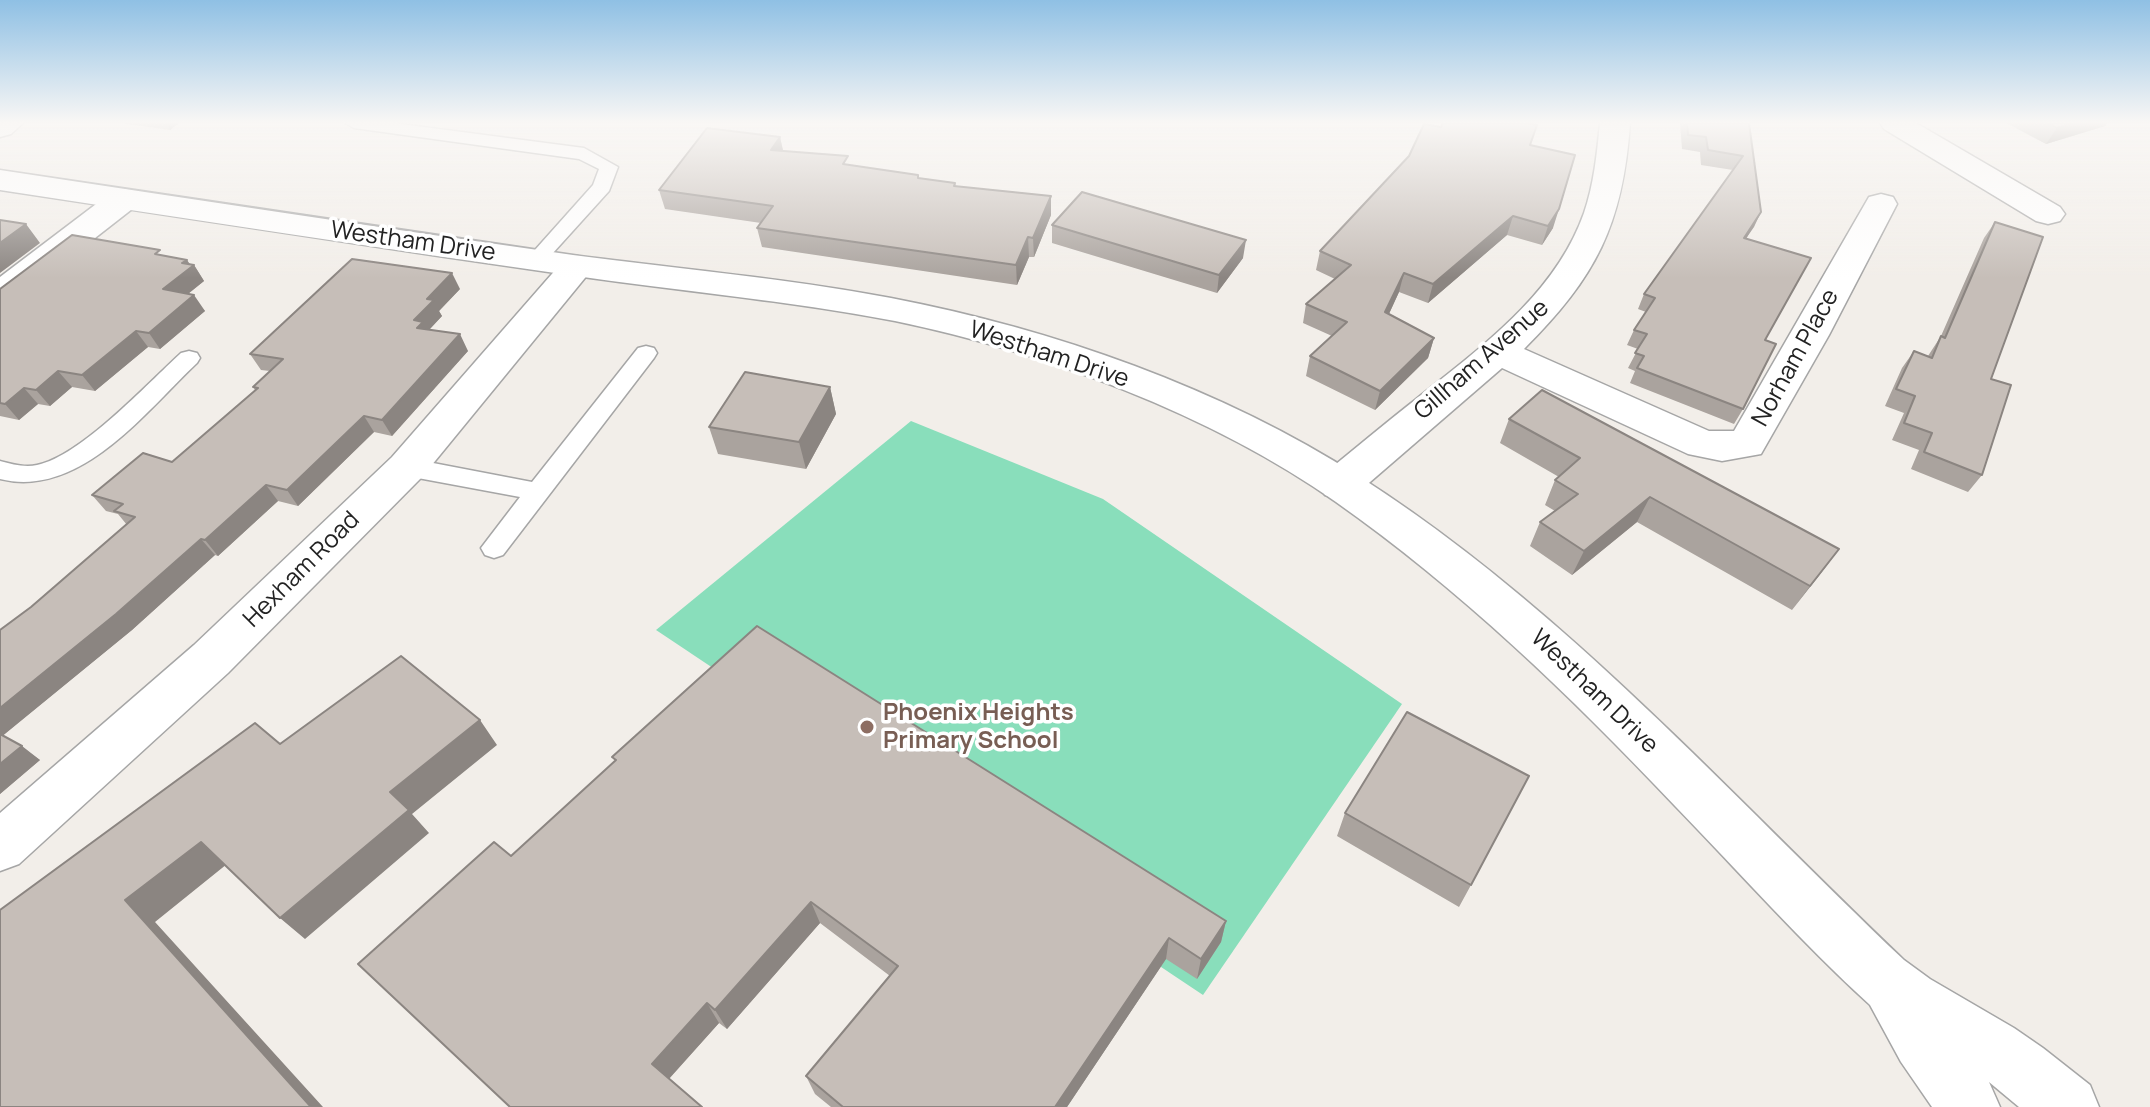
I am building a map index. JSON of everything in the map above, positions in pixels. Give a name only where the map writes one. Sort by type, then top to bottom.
[{"type":"street","name":"Gillham Avenue","points":[[1340,484],[1532,323],[1566,282],[1589,245],[1603,209],[1610,175]]},
{"type":"street","points":[[1982,175],[2048,214]]},
{"type":"street","name":"Westham Drive","points":[[0,180],[556,263],[828,299],[940,320],[1061,354],[1155,391],[1265,442],[1340,484],[1434,549],[1537,635],[1890,986],[1996,1051],[2068,1107]]},
{"type":"street","points":[[0,294],[124,199]]},
{"type":"street","name":"Norham Place","points":[[1498,352],[1702,444],[1722,447],[1747,444],[1811,335],[1881,204]]},
{"type":"street","name":"Hexham Road","points":[[0,847],[211,659],[407,467],[556,263]]},
{"type":"street","name":"Westham Drive","points":[[1890,986],[1922,1041],[1969,1107]]},
{"type":"lane","points":[[556,263],[606,175]]},
{"type":"lane","points":[[494,548],[646,353]]},
{"type":"lane","points":[[0,470],[36,474],[64,465],[99,439],[189,358]]},
{"type":"lane","points":[[407,467],[538,492]]},
{"type":"green space","points":[[911,421],[1103,499],[1402,704],[1203,995],[656,630]]},
{"type":"building","points":[[671,175],[916,175],[918,178],[955,183],[954,186],[1051,196],[1033,238],[1028,237],[1016,265],[757,228],[773,206],[659,190]]},
{"type":"building","points":[[1392,175],[1569,175],[1559,209],[1548,226],[1513,216],[1433,284],[1404,273],[1385,312],[1434,338],[1380,391],[1310,356],[1347,322],[1306,304],[1351,265],[1320,251]]},
{"type":"building","points":[[1730,175],[1756,175],[1761,212],[1744,238],[1811,258],[1765,340],[1776,344],[1743,409],[1637,368],[1644,356],[1635,353],[1647,334],[1634,330],[1655,298],[1644,294]]},
{"type":"building","points":[[1082,192],[1246,240],[1219,275],[1052,225]]},
{"type":"building","points":[[0,220],[26,224],[0,243]]},
{"type":"building","points":[[1995,222],[2043,237],[1991,379],[2011,385],[1982,475],[1924,452],[1932,433],[1904,423],[1915,396],[1896,389],[1914,351],[1932,358],[1941,336],[1945,338]]},
{"type":"building","points":[[72,235],[160,250],[155,254],[187,260],[182,263],[194,265],[163,289],[194,295],[149,333],[136,331],[82,375],[58,371],[36,390],[24,388],[5,404],[0,403],[0,289]]},
{"type":"building","points":[[352,259],[452,273],[427,299],[434,300],[414,320],[423,322],[417,328],[460,334],[382,420],[364,416],[287,490],[266,485],[205,540],[201,539],[116,614],[0,708],[0,630],[135,517],[114,511],[123,504],[92,495],[143,453],[172,462],[258,388],[253,387],[283,359],[250,354]]},
{"type":"building","points":[[745,372],[830,387],[799,442],[709,427]]},
{"type":"building","points":[[1542,390],[1839,549],[1810,586],[1650,497],[1584,551],[1540,522],[1578,494],[1555,480],[1580,458],[1509,419]]},
{"type":"building","points":[[757,626],[1226,921],[1201,959],[1169,938],[1055,1107],[843,1107],[806,1076],[898,966],[811,902],[715,1010],[707,1003],[652,1064],[702,1107],[510,1107],[358,964],[494,842],[511,856],[616,760],[612,757]]},
{"type":"building","points":[[401,656],[480,720],[390,792],[409,810],[280,918],[201,842],[125,900],[311,1107],[0,1107],[0,910],[255,723],[280,744]]},
{"type":"building","points":[[1407,712],[1529,776],[1471,885],[1345,813]]},
{"type":"building","points":[[0,734],[22,746],[0,764]]},
{"type":"place","name":"Phoenix Heights Primary School","points":[[867,727]]}]
